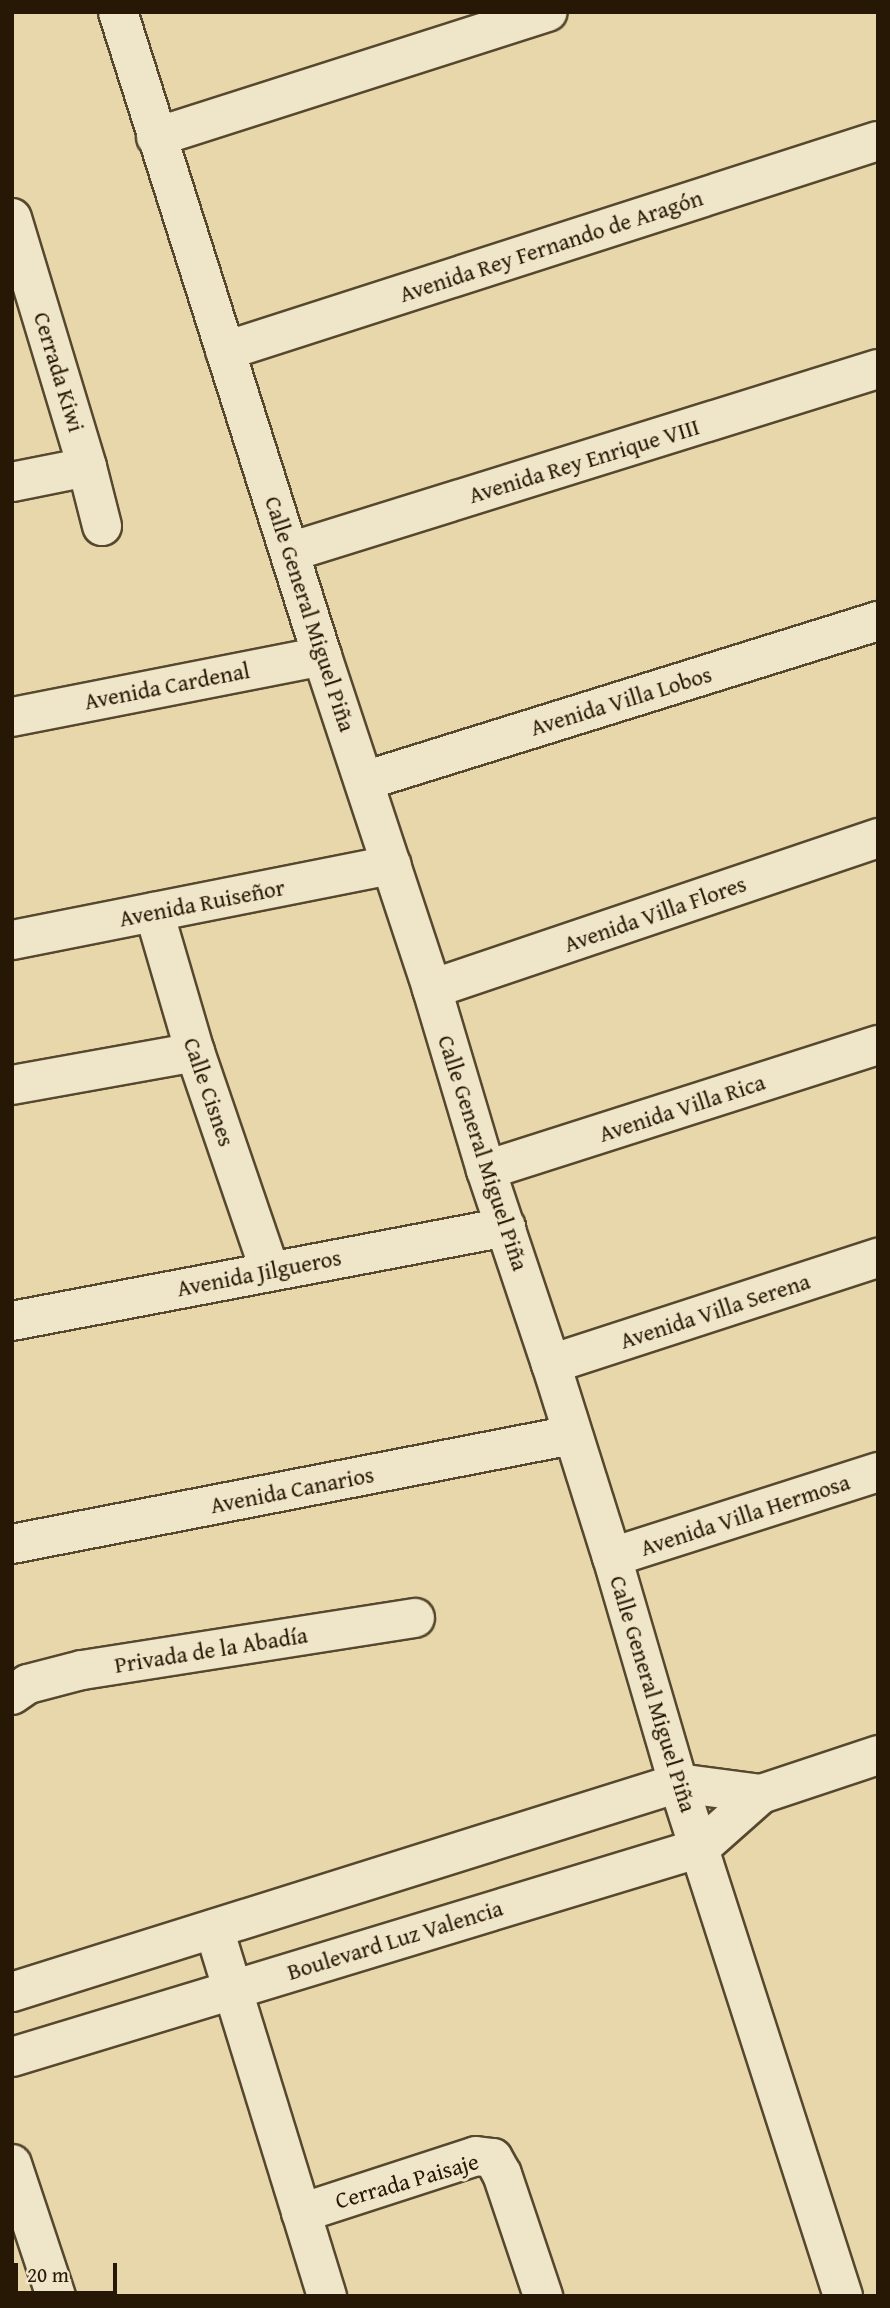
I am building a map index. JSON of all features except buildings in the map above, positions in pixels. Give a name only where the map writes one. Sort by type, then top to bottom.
[{"type":"street","name":"Calle General Miguel Piña","points":[[118,12],[322,656],[432,989],[486,1170],[612,1558],[678,1783],[843,2296]]},
{"type":"street","points":[[156,137],[548,12]]},
{"type":"street","name":"Avenida Rey Fernando de Aragón","points":[[225,351],[878,141]]},
{"type":"street","name":"Cerrada Kiwi","points":[[13,224],[87,467],[102,526]]},
{"type":"street","name":"Avenida Rey Enrique VIII","points":[[290,552],[878,369]]},
{"type":"street","points":[[12,482],[87,467]]},
{"type":"street","name":"Avenida Villa Lobos","points":[[364,781],[878,621]]},
{"type":"street","name":"Avenida Cardenal","points":[[12,717],[322,656]]},
{"type":"street","name":"Avenida Villa Flores","points":[[432,989],[878,838]]},
{"type":"street","name":"Avenida Ruiseñor","points":[[12,940],[392,865]]},
{"type":"street","name":"Calle Cisnes","points":[[154,912],[195,1052],[270,1270]]},
{"type":"street","name":"Avenida Villa Rica","points":[[486,1170],[878,1045]]},
{"type":"street","points":[[12,1085],[195,1052]]},
{"type":"street","name":"Avenida Jilgueros","points":[[12,1321],[506,1227]]},
{"type":"street","name":"Avenida Villa Serena","points":[[551,1364],[878,1258]]},
{"type":"street","name":"Avenida Canarios","points":[[12,1544],[572,1435]]},
{"type":"street","name":"Avenida Villa Hermosa","points":[[612,1558],[878,1472]]},
{"type":"street","name":"Privada de la Abadía","points":[[12,1695],[28,1684],[63,1674],[415,1618]]},
{"type":"street","name":"Boulevard Luz Valencia","points":[[12,2057],[700,1848],[761,1794],[878,1755]]},
{"type":"street","name":"Boulevard Luz Valencia","points":[[12,1993],[678,1783],[761,1794]]},
{"type":"street","points":[[214,1929],[327,2296]]},
{"type":"street","name":"Cerrada Paisaje","points":[[301,2213],[476,2157],[493,2158],[502,2174],[543,2296]]},
{"type":"street","points":[[12,2164],[45,2293]]}]
